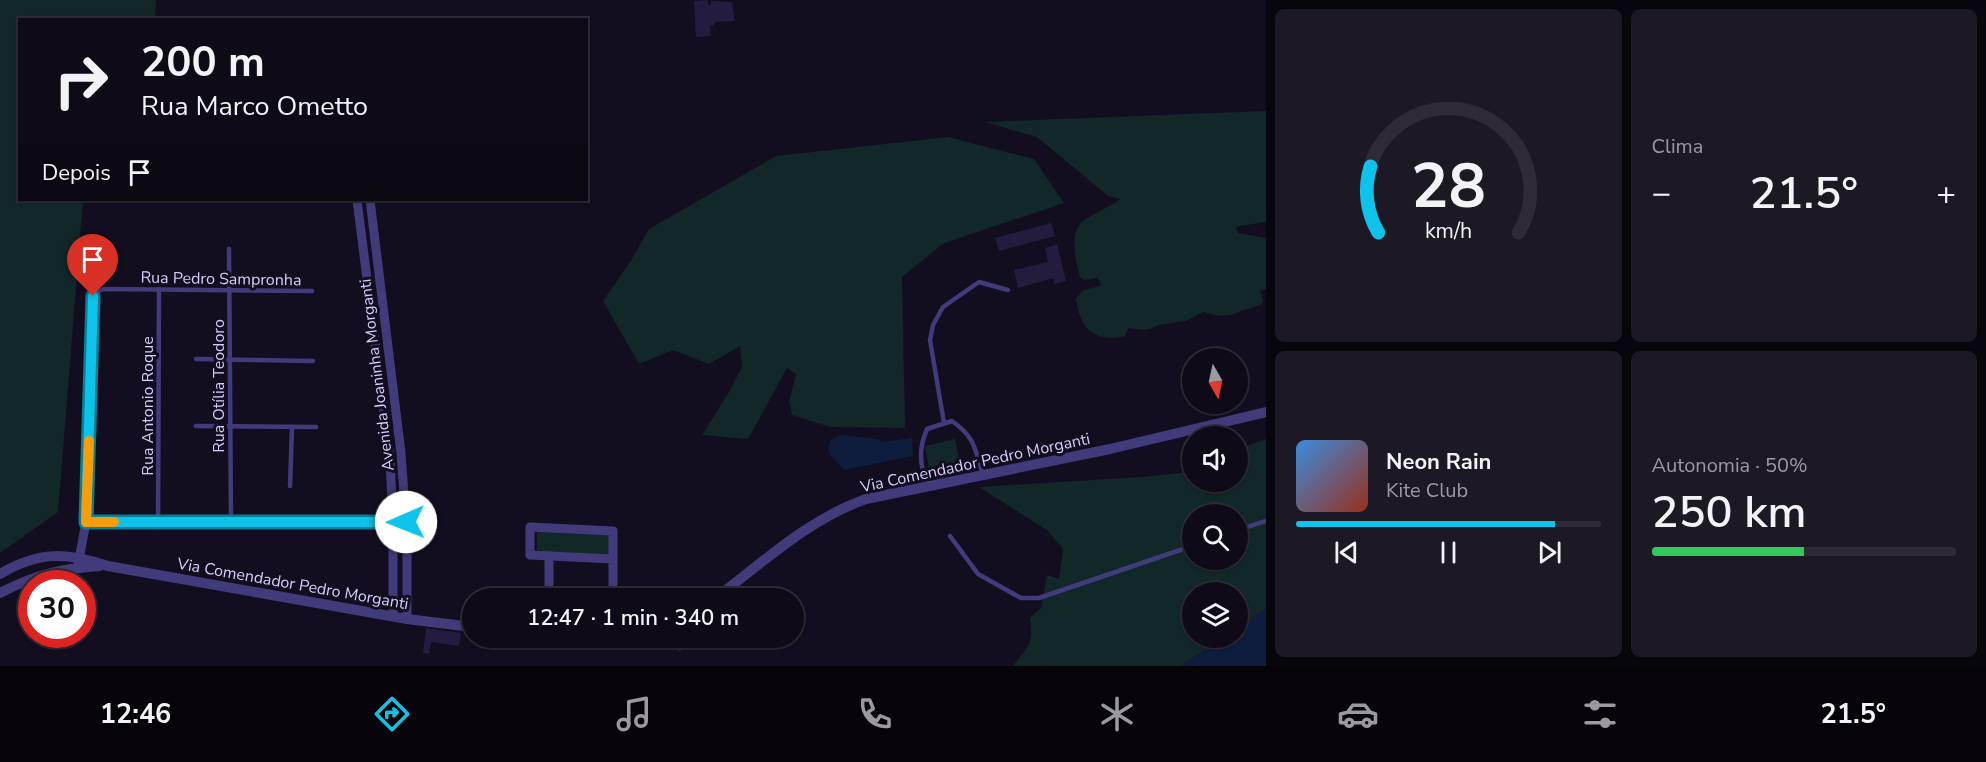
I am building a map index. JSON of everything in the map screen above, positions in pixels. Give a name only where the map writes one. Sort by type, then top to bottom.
[{"type":"street","name":"Avenida Joaninha Morganti","points":[[357,201],[390,459],[393,616]]},
{"type":"street","name":"Avenida Joaninha Morganti","points":[[370,201],[401,453],[406,522],[407,619]]},
{"type":"street","points":[[365,259],[376,258]]},
{"type":"street","points":[[79,562],[86,522],[93,296],[95,292]]},
{"type":"street","name":"Via Comendador Pedro Morganti","points":[[730,588],[827,516],[866,499],[1110,449],[1266,412]]},
{"type":"street","points":[[86,522],[406,522]]},
{"type":"street","points":[[613,559],[530,555],[530,527],[613,531],[613,559],[613,588]]},
{"type":"street","points":[[0,574],[30,560],[64,555],[79,562]]},
{"type":"street","points":[[549,556],[549,588]]},
{"type":"street","points":[[0,593],[24,580],[79,562]]},
{"type":"street","name":"Via Comendador Pedro Morganti","points":[[79,562],[407,619],[462,626]]},
{"type":"lane","name":"Rua Otília Teodoro","points":[[229,249],[231,522]]},
{"type":"lane","points":[[944,423],[930,340],[933,325],[943,307],[979,282],[1008,290]]},
{"type":"lane","name":"Rua Pedro Sampronha","points":[[95,292],[104,289],[312,291]]},
{"type":"lane","name":"Rua Antonio Roque","points":[[158,522],[159,290]]},
{"type":"lane","points":[[196,359],[313,361]]},
{"type":"lane","points":[[927,487],[920,467],[921,442],[927,429],[952,421],[965,430],[974,443],[983,475]]},
{"type":"lane","points":[[196,426],[316,427]]},
{"type":"lane","points":[[290,486],[292,428]]},
{"type":"lane","points":[[1248,527],[1266,521]]},
{"type":"lane","points":[[950,536],[978,574],[1021,598],[1039,598],[1182,549]]},
{"type":"green space","points":[[0,0],[156,0],[155,18],[18,18],[18,201],[83,201],[58,512],[0,553]]},
{"type":"green space","points":[[1266,111],[1266,222],[1236,228],[1238,233],[1266,238],[1266,289],[1260,291],[1263,302],[1230,315],[1219,316],[1203,312],[1186,321],[1159,325],[1146,330],[1128,328],[1125,336],[1120,338],[1102,337],[1090,331],[1079,313],[1076,298],[1084,290],[1100,286],[1101,283],[1097,278],[1084,280],[1080,277],[1075,248],[1076,233],[1082,222],[1120,199],[1108,196],[1037,137],[985,122]]},
{"type":"green space","points":[[948,137],[1034,159],[1064,203],[944,243],[902,277],[905,428],[830,427],[792,415],[789,402],[796,374],[787,368],[748,439],[702,435],[742,367],[740,346],[709,364],[673,350],[639,364],[603,301],[649,229],[776,156]]},
{"type":"green space","points":[[955,439],[961,468],[930,475],[925,446]]},
{"type":"green space","points":[[1266,439],[1266,609],[1248,625],[1248,582],[1182,582],[1182,648],[1224,648],[1205,666],[1013,666],[1029,645],[1030,618],[1041,608],[1047,575],[1059,579],[1063,549],[1048,531],[979,487],[1181,473],[1182,492],[1248,492],[1248,445]]},
{"type":"green space","points":[[537,531],[610,534],[609,556],[537,552]]},
{"type":"water","points":[[840,435],[877,439],[881,442],[912,438],[913,456],[844,470],[830,454],[828,447],[831,440]]},
{"type":"water","points":[[1266,609],[1266,666],[1181,666],[1207,648],[1248,648],[1248,621]]},
{"type":"building","points":[[708,0],[708,5],[711,5],[711,1],[732,2],[735,21],[715,22],[715,25],[710,26],[711,36],[696,37],[694,1]]},
{"type":"building","points":[[1051,223],[1055,236],[999,251],[995,238]]},
{"type":"building","points":[[1057,244],[1066,281],[1054,284],[1053,278],[1018,288],[1014,270],[1048,262],[1045,248]]},
{"type":"building","points":[[426,628],[461,633],[459,646],[431,642],[429,654],[423,653]]},
{"type":"slow traffic","points":[[89,441],[86,522],[114,522]]},
{"type":"route","points":[[93,296],[86,522],[406,522]]}]
